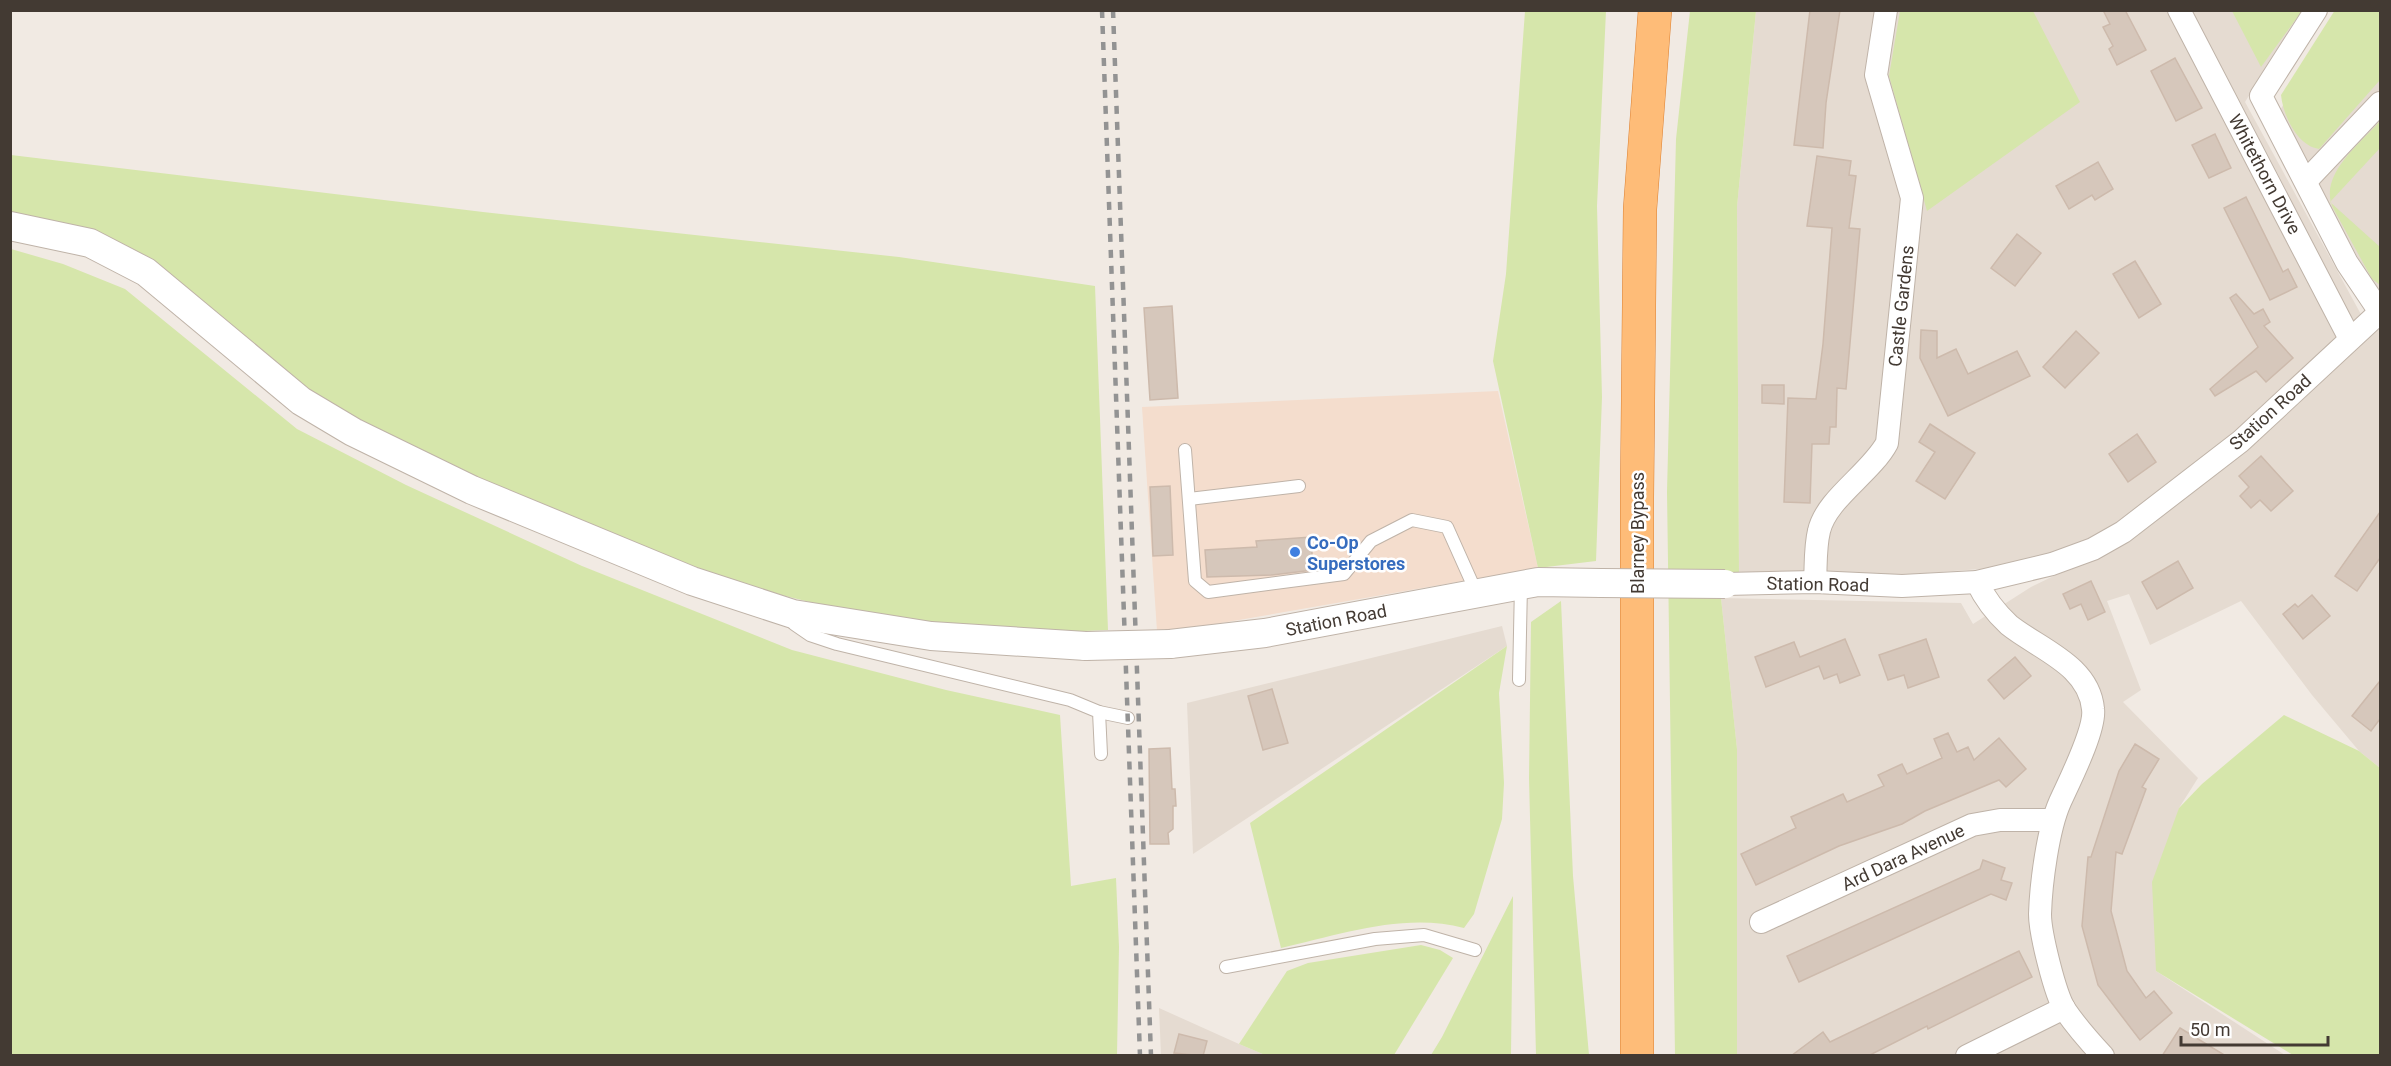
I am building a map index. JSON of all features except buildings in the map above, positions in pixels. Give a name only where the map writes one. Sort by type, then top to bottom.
[{"type":"highway","name":"Blarney Bypass","points":[[1637,1056],[1637,497],[1640,209],[1655,10]]},
{"type":"street","name":"Castle Gardens","points":[[1815,582],[1819,529],[1834,504],[1879,459],[1887,443],[1912,198],[1876,75],[1886,10]]},
{"type":"street","name":"Whitethorn Drive","points":[[2178,10],[2350,339]]},
{"type":"street","points":[[2316,10],[2261,96],[2347,263],[2380,312]]},
{"type":"street","points":[[2306,181],[2380,103]]},
{"type":"street","name":"Station Road","points":[[10,226],[90,243],[146,272],[301,401],[362,437],[483,495],[692,581],[793,614],[931,636],[1086,646],[1170,644],[1265,633],[1538,582],[1725,584],[1815,582],[1902,586],[1977,582],[2052,564],[2093,549],[2123,532],[2241,441],[2380,312]]},
{"type":"street","points":[[1977,582],[1988,604],[2010,626],[2060,658],[2076,673],[2089,693],[2094,710],[2090,728],[2052,820],[2040,915],[2050,963],[2064,1008],[2103,1056]]},
{"type":"street","name":"Ard Dara Avenue","points":[[1761,922],[1972,825],[2000,820],[2052,820]]},
{"type":"street","points":[[1967,1056],[2064,1008]]},
{"type":"lane","points":[[1185,450],[1195,581],[1208,592],[1344,574],[1371,541],[1412,520],[1447,527],[1477,594]]},
{"type":"lane","points":[[1189,499],[1299,486]]},
{"type":"lane","points":[[1519,680],[1521,585]]},
{"type":"lane","points":[[793,614],[794,624],[810,636],[904,662],[1059,697],[1099,712],[1128,717]]},
{"type":"lane","points":[[1099,712],[1101,754]]},
{"type":"lane","points":[[1226,967],[1375,939],[1424,935],[1475,950]]},
{"type":"shaded area","points":[[1756,11],[2301,11],[2245,102],[2363,318],[2212,458],[2091,544],[2020,566],[1900,575],[1739,574],[1737,207]]},
{"type":"shaded area","points":[[2340,11],[2380,11],[2380,293],[2377,293],[2279,112]]},
{"type":"shaded area","points":[[2380,325],[2380,768],[2359,751],[2312,695],[2241,601],[2150,645],[2129,594],[2107,601],[2141,690],[2123,702],[2198,778],[2179,808],[2156,971],[2285,1055],[1737,1055],[1737,749],[1721,598],[1961,603],[1973,624],[2031,587],[2138,535],[2229,461]]},
{"type":"shaded area","points":[[1498,391],[1538,568],[1187,629],[1157,631],[1142,407]]},
{"type":"shaded area","points":[[1502,626],[1507,646],[1193,854],[1187,703]]},
{"type":"shaded area","points":[[1159,1008],[1239,1044],[1265,1055],[1161,1055]]},
{"type":"green space","points":[[2335,10],[2380,11],[2380,80],[2319,149],[2304,142],[2292,128],[2281,95]]},
{"type":"green space","points":[[1525,11],[1606,11],[1597,206],[1602,397],[1596,561],[1538,568],[1493,361],[1506,274]]},
{"type":"green space","points":[[1690,11],[1756,11],[1737,207],[1739,574],[1721,598],[1737,749],[1737,1055],[1675,1055],[1667,492],[1676,139]]},
{"type":"green space","points":[[1900,11],[2033,11],[2080,102],[1927,211],[1889,76]]},
{"type":"green space","points":[[2232,11],[2302,11],[2261,67]]},
{"type":"green space","points":[[2380,121],[2380,148],[2331,201],[2331,184],[2336,172],[2352,150]]},
{"type":"green space","points":[[11,155],[483,212],[899,257],[1095,286],[1108,630],[1035,633],[917,623],[838,609],[732,583],[426,459],[312,398],[224,325],[11,214]]},
{"type":"green space","points":[[2332,204],[2380,247],[2380,285],[2372,279]]},
{"type":"green space","points":[[11,249],[63,264],[125,289],[297,429],[406,485],[582,566],[792,650],[946,690],[1060,715],[1071,886],[1116,878],[1119,947],[1117,1055],[11,1055]]},
{"type":"green space","points":[[1561,601],[1573,876],[1589,1055],[1536,1055],[1529,778],[1531,622]]},
{"type":"green space","points":[[1507,646],[1499,693],[1504,783],[1502,819],[1474,914],[1464,928],[1441,924],[1395,924],[1372,927],[1281,948],[1250,823]]},
{"type":"green space","points":[[2284,715],[2359,751],[2380,768],[2380,1055],[2293,1055],[2156,971],[2152,882],[2179,808],[2202,784]]},
{"type":"green space","points":[[1513,896],[1511,1055],[1431,1055],[1442,1037]]},
{"type":"green space","points":[[1421,945],[1440,950],[1453,958],[1394,1055],[1265,1055],[1239,1044],[1287,971],[1308,963]]},
{"type":"railway","points":[[1102,10],[1140,1056]]},
{"type":"railway","points":[[1113,10],[1151,1056]]},
{"type":"place","name":"Co-Op Superstores","points":[[1295,552]]}]
